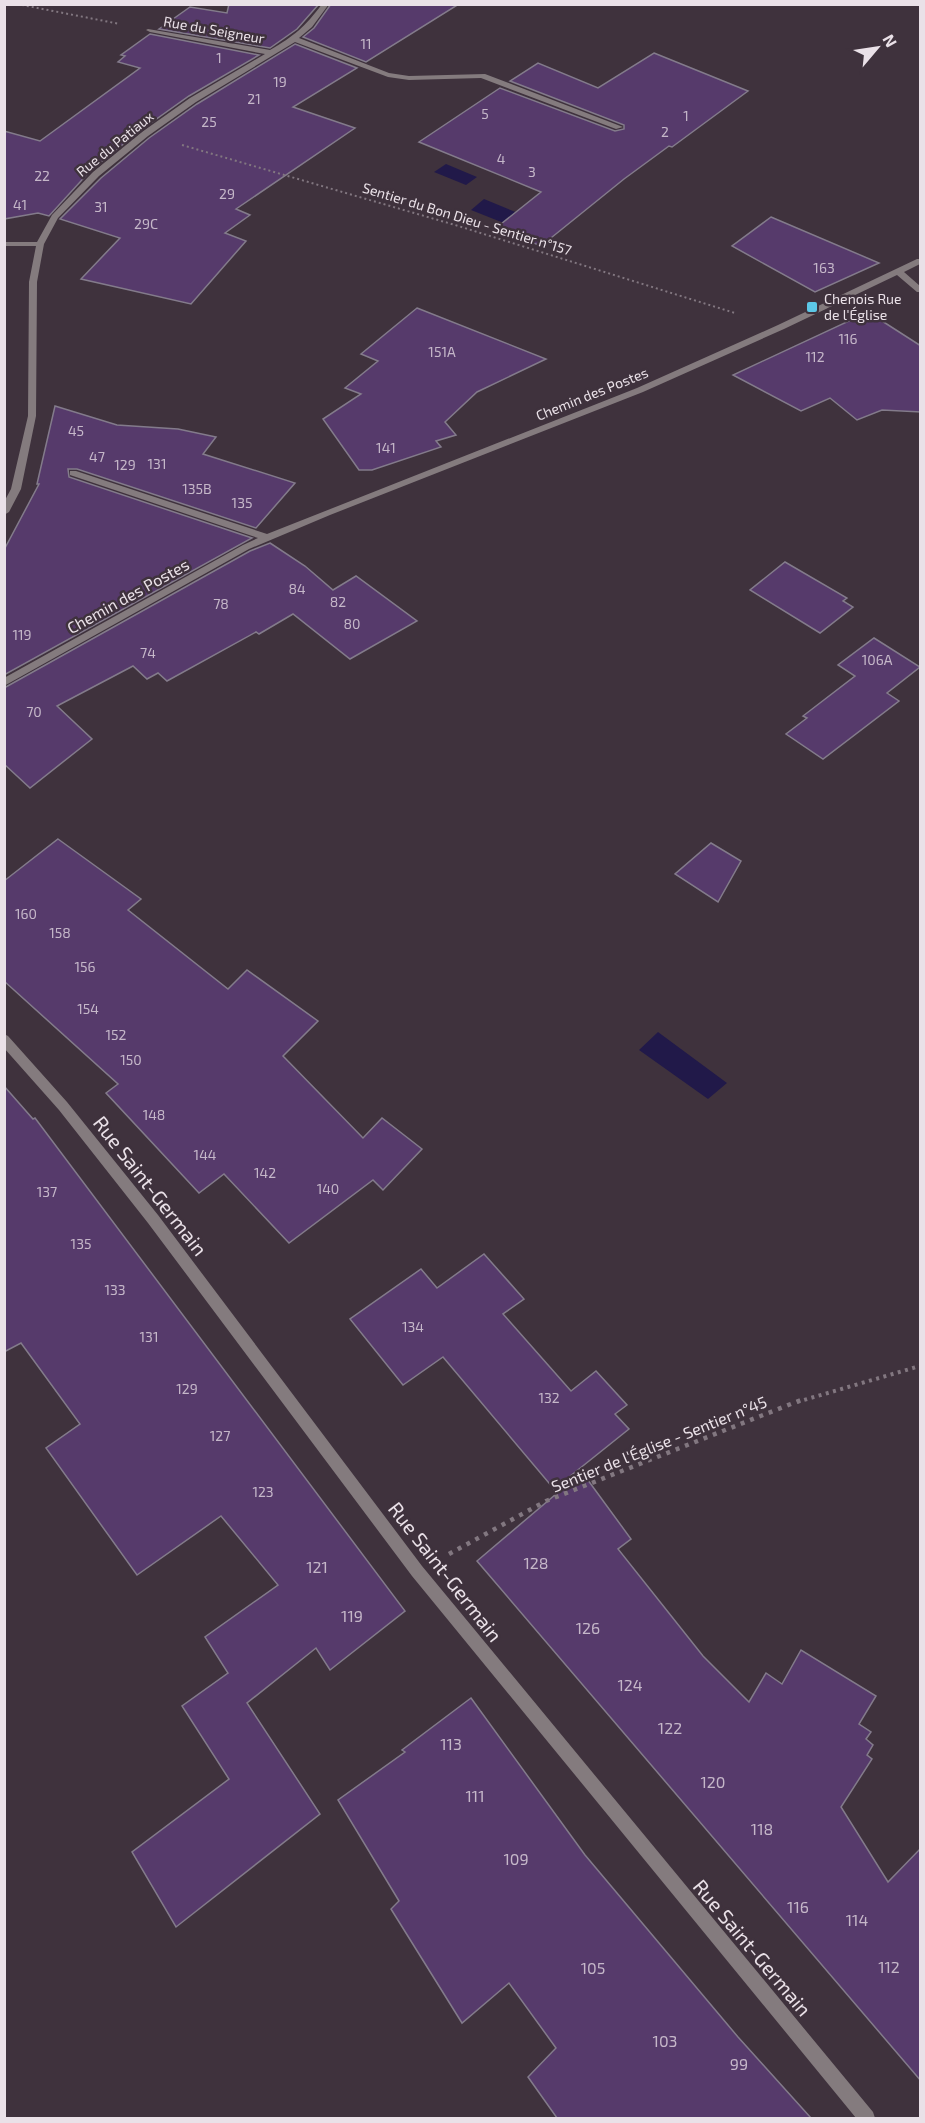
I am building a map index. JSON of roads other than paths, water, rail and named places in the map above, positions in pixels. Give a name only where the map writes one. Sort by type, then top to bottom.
[{"type":"street","name":"Rue du Patiaux","points":[[4,512],[16,489],[32,416],[33,282],[40,244],[55,217],[88,183],[145,134],[193,100],[294,39],[310,27],[326,4]]},
{"type":"street","name":"Rue du Seigneur","points":[[150,30],[273,53]]},
{"type":"street","points":[[294,39],[388,75],[409,78],[482,76],[619,127]]},
{"type":"street","points":[[4,244],[40,244]]},
{"type":"street","name":"Chemin des Postes","points":[[4,683],[246,547],[640,390],[782,327],[921,261]]},
{"type":"street","points":[[898,272],[921,291]]},
{"type":"street","points":[[72,472],[268,538]]},
{"type":"street","name":"Rue Saint-Germain","points":[[4,1039],[63,1107],[153,1219],[417,1571],[867,2118]]},
{"type":"place","name":"Chenois Rue de l'Église","points":[[812,307]]}]
